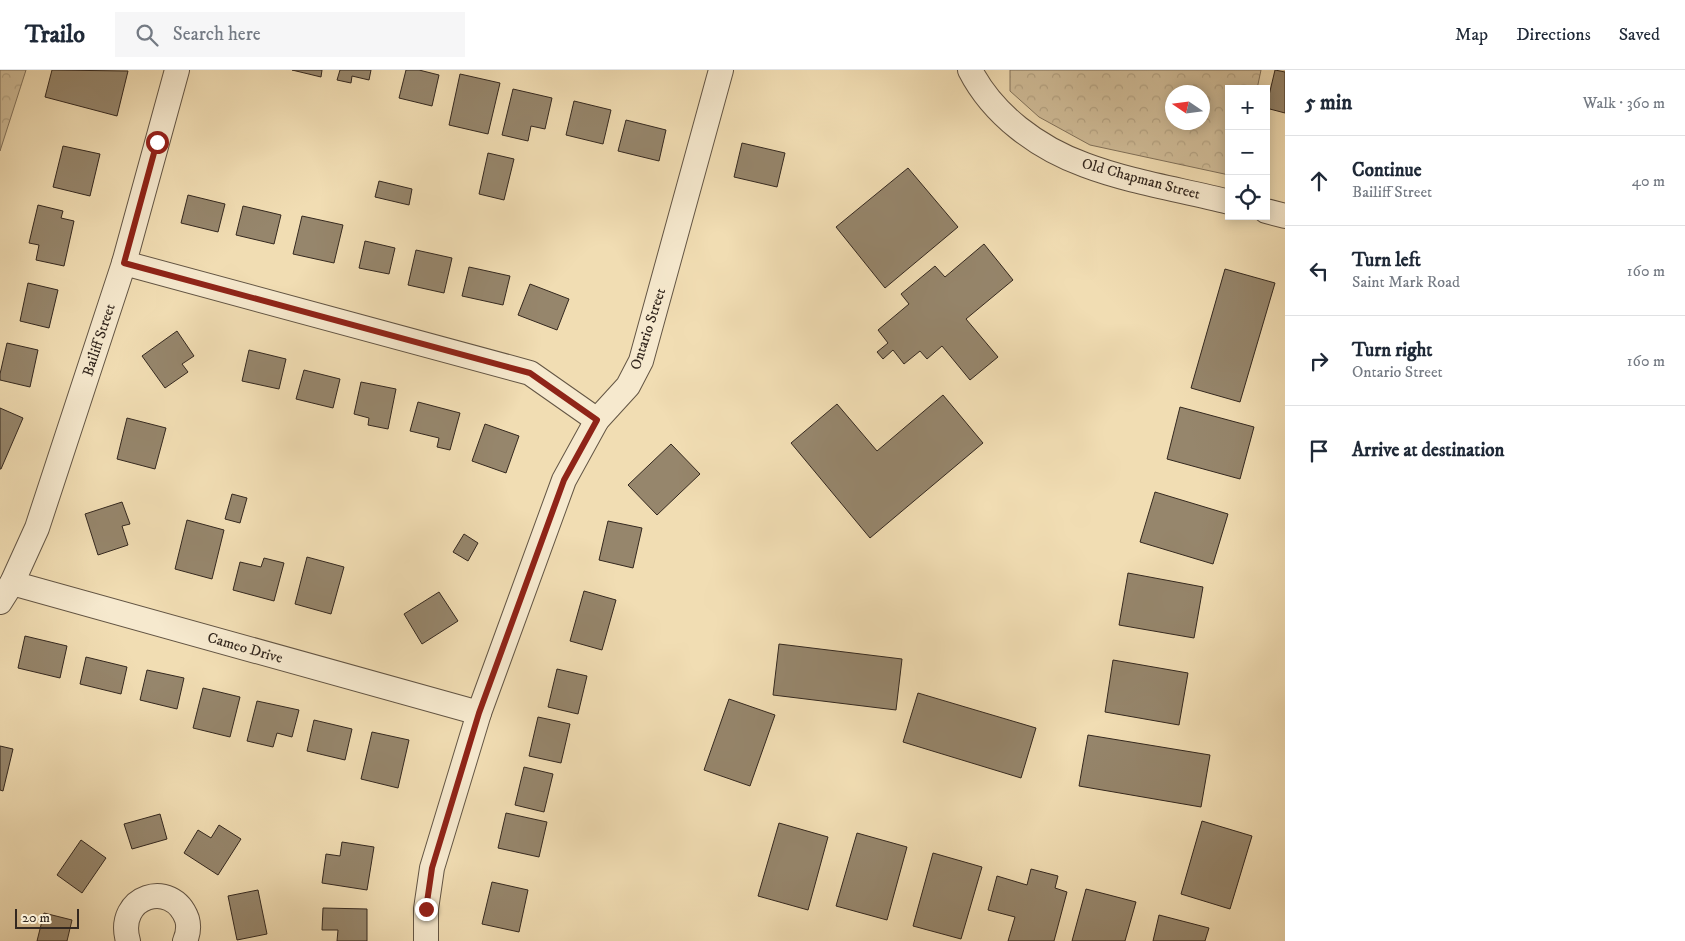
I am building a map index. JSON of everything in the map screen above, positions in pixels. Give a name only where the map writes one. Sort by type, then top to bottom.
[{"type":"street","name":"Bailiff Street","points":[[6,592],[36,528],[124,263],[177,70]]},
{"type":"street","name":"Ontario Street","points":[[426,941],[426,909],[432,868],[479,713],[564,480],[597,420],[628,386],[641,361],[721,70]]},
{"type":"street","name":"Old Chapman Street","points":[[970,70],[978,86],[1005,116],[1027,134],[1059,154],[1085,165],[1120,176],[1225,201]]},
{"type":"street","points":[[1270,213],[1285,216]]},
{"type":"street","points":[[124,263],[530,373],[597,420]]},
{"type":"street","name":"Cameo Drive","points":[[6,592],[479,713]]},
{"type":"street","points":[[128,941],[125,929],[127,917],[132,907],[142,899],[153,896],[165,897],[176,902],[184,911],[188,923],[185,941]]},
{"type":"green space","points":[[0,70],[26,70],[0,151]]},
{"type":"green space","points":[[1010,70],[1261,70],[1258,85],[1225,85],[1225,174],[1090,145],[1039,117],[1010,91]]},
{"type":"building","points":[[52,70],[128,71],[117,116],[45,97]]},
{"type":"building","points":[[292,70],[322,70],[321,77]]},
{"type":"building","points":[[340,70],[371,70],[369,80],[352,76],[351,83],[337,80]]},
{"type":"building","points":[[406,70],[419,70],[439,75],[432,106],[399,98]]},
{"type":"building","points":[[1275,70],[1285,72],[1285,113],[1270,109],[1270,91]]},
{"type":"building","points":[[460,74],[500,83],[488,134],[449,125]]},
{"type":"building","points":[[513,89],[552,98],[545,129],[531,126],[528,141],[502,135]]},
{"type":"building","points":[[574,101],[611,110],[603,144],[566,135]]},
{"type":"building","points":[[626,120],[666,130],[659,161],[618,151]]},
{"type":"building","points":[[742,143],[785,153],[777,187],[734,177]]},
{"type":"building","points":[[63,146],[100,154],[90,196],[53,187]]},
{"type":"building","points":[[488,153],[514,159],[504,200],[479,194]]},
{"type":"building","points":[[908,168],[958,227],[885,288],[836,227]]},
{"type":"building","points":[[379,181],[412,189],[409,205],[375,197]]},
{"type":"building","points":[[188,195],[225,204],[218,232],[181,223]]},
{"type":"building","points":[[38,205],[63,211],[61,218],[74,221],[64,266],[36,260],[39,245],[29,243]]},
{"type":"building","points":[[243,206],[281,215],[274,244],[236,235]]},
{"type":"building","points":[[302,216],[343,225],[334,263],[293,254]]},
{"type":"building","points":[[365,241],[395,248],[389,274],[359,268]]},
{"type":"building","points":[[984,244],[1013,280],[966,319],[998,357],[970,380],[942,346],[927,359],[920,351],[904,364],[893,350],[883,359],[877,352],[888,343],[878,330],[909,304],[901,294],[935,266],[945,277]]},
{"type":"building","points":[[416,250],[452,258],[444,293],[408,285]]},
{"type":"building","points":[[469,267],[510,276],[503,305],[462,296]]},
{"type":"building","points":[[1225,269],[1275,283],[1240,402],[1191,388]]},
{"type":"building","points":[[28,283],[58,290],[49,328],[20,321]]},
{"type":"building","points":[[530,284],[569,299],[557,330],[518,315]]},
{"type":"building","points":[[177,331],[194,356],[182,364],[188,372],[165,388],[142,356]]},
{"type":"building","points":[[7,343],[38,350],[30,387],[0,380]]},
{"type":"building","points":[[249,350],[286,359],[279,389],[242,381]]},
{"type":"building","points":[[304,370],[340,379],[333,408],[296,399]]},
{"type":"building","points":[[361,382],[396,389],[388,429],[368,425],[369,418],[354,414]]},
{"type":"building","points":[[943,395],[983,443],[870,538],[791,443],[837,404],[877,451]]},
{"type":"building","points":[[418,402],[460,413],[450,450],[437,447],[439,438],[410,431]]},
{"type":"building","points":[[1180,407],[1254,427],[1240,479],[1167,459]]},
{"type":"building","points":[[0,408],[23,418],[1,469],[0,469]]},
{"type":"building","points":[[127,418],[166,428],[155,469],[117,459]]},
{"type":"building","points":[[485,424],[519,436],[506,473],[472,461]]},
{"type":"building","points":[[671,444],[700,474],[657,515],[628,485]]},
{"type":"building","points":[[1155,492],[1228,514],[1213,564],[1140,542]]},
{"type":"building","points":[[232,494],[247,498],[240,523],[225,519]]},
{"type":"building","points":[[122,502],[130,524],[122,526],[128,545],[98,555],[85,514]]},
{"type":"building","points":[[187,520],[224,530],[212,579],[175,569]]},
{"type":"building","points":[[608,521],[642,528],[633,568],[599,560]]},
{"type":"building","points":[[464,534],[478,543],[468,561],[453,552]]},
{"type":"building","points":[[307,557],[344,567],[331,614],[295,604]]},
{"type":"building","points":[[264,558],[284,563],[274,601],[233,590],[240,562],[261,567]]},
{"type":"building","points":[[1128,573],[1203,587],[1194,638],[1119,625]]},
{"type":"building","points":[[584,591],[616,600],[602,650],[570,641]]},
{"type":"building","points":[[439,592],[458,621],[422,644],[404,614]]},
{"type":"building","points":[[25,636],[67,646],[60,678],[18,668]]},
{"type":"building","points":[[779,644],[902,659],[896,710],[773,695]]},
{"type":"building","points":[[86,657],[127,667],[121,694],[80,684]]},
{"type":"building","points":[[1113,660],[1188,673],[1179,725],[1105,712]]},
{"type":"building","points":[[557,669],[587,676],[578,714],[548,707]]},
{"type":"building","points":[[147,670],[184,678],[177,709],[140,700]]},
{"type":"building","points":[[203,688],[240,697],[230,737],[193,728]]},
{"type":"building","points":[[918,693],[1036,728],[1021,778],[903,742]]},
{"type":"building","points":[[729,699],[775,715],[750,786],[704,770]]},
{"type":"building","points":[[257,701],[299,710],[292,737],[277,733],[273,747],[247,741]]},
{"type":"building","points":[[538,717],[570,724],[561,763],[529,756]]},
{"type":"building","points":[[314,720],[352,729],[345,760],[307,751]]},
{"type":"building","points":[[372,732],[409,740],[398,788],[361,779]]},
{"type":"building","points":[[1088,735],[1210,755],[1201,807],[1079,786]]},
{"type":"building","points":[[0,746],[13,749],[3,791],[0,790]]},
{"type":"building","points":[[524,767],[553,774],[544,812],[515,805]]},
{"type":"building","points":[[506,813],[547,822],[539,857],[498,848]]},
{"type":"building","points":[[160,814],[167,839],[132,849],[124,824]]},
{"type":"building","points":[[1202,821],[1252,836],[1230,909],[1181,894]]},
{"type":"building","points":[[779,823],[828,837],[808,910],[758,896]]},
{"type":"building","points":[[219,825],[241,839],[218,875],[184,853],[198,830],[211,838]]},
{"type":"building","points":[[857,833],[907,847],[887,920],[836,906]]},
{"type":"building","points":[[81,840],[106,858],[82,893],[57,875]]},
{"type":"building","points":[[342,842],[374,847],[367,890],[322,883],[326,854],[340,856]]},
{"type":"building","points":[[933,853],[982,867],[961,939],[913,926]]},
{"type":"building","points":[[1031,869],[1058,876],[1055,888],[1067,892],[1054,941],[1008,941],[1015,917],[988,910],[997,876],[1027,885]]},
{"type":"building","points":[[492,882],[528,890],[519,932],[482,924]]},
{"type":"building","points":[[1086,889],[1136,902],[1125,941],[1072,941]]},
{"type":"building","points":[[258,890],[267,934],[237,940],[228,896]]},
{"type":"building","points":[[323,908],[367,909],[367,941],[337,941],[338,930],[322,930]]},
{"type":"building","points":[[44,913],[72,920],[67,941],[37,941]]},
{"type":"building","points":[[1159,915],[1209,928],[1205,941],[1153,941]]},
{"type":"route","points":[[157,142],[124,263],[530,373],[597,420],[564,480],[479,713],[432,868],[426,909]]}]
